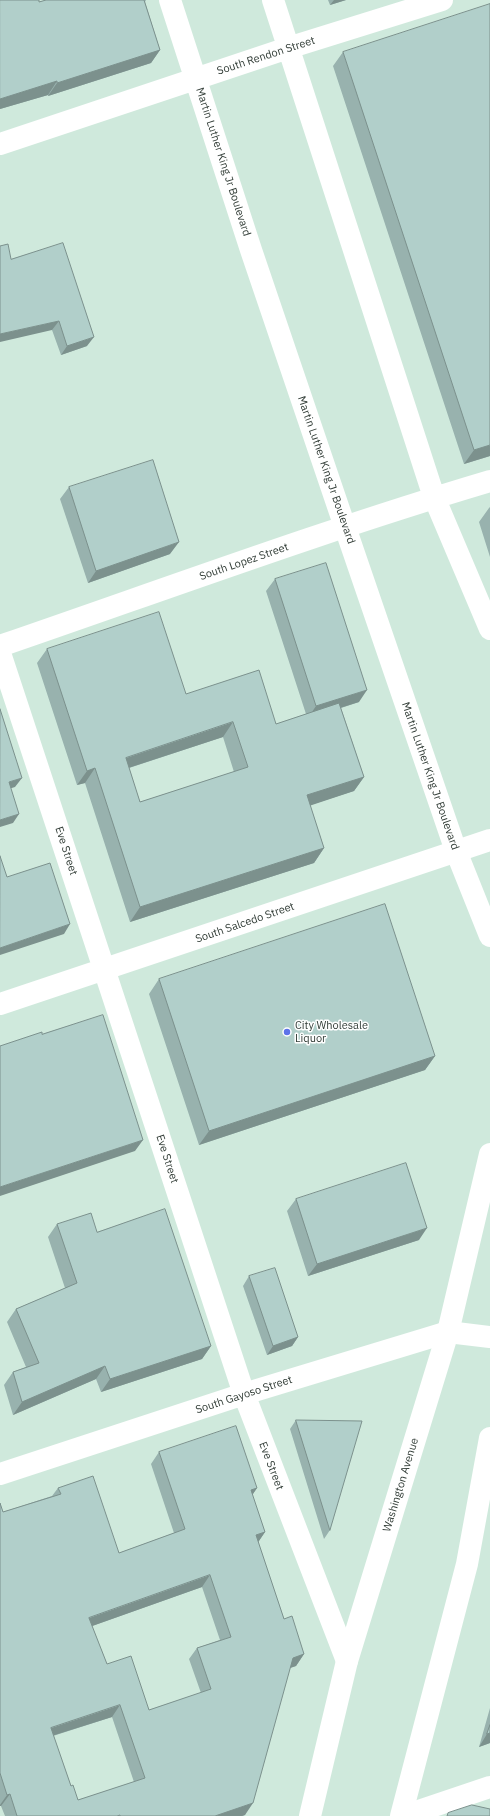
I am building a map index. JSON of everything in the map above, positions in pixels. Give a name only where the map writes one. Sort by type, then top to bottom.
[{"type":"street","name":"Martin Luther King Jr Boulevard","points":[[170,0],[251,250],[345,527],[456,851],[490,936]]},
{"type":"street","points":[[272,0],[434,497],[490,629]]},
{"type":"street","name":"South Rendon Street","points":[[0,144],[288,48],[442,0]]},
{"type":"street","name":"South Lopez Street","points":[[0,646],[434,497],[490,481]]},
{"type":"street","name":"Eve Street","points":[[0,653],[106,970],[244,1394],[347,1661]]},
{"type":"street","name":"South Salcedo Street","points":[[0,1004],[106,970],[490,840]]},
{"type":"street","name":"Washington Avenue","points":[[310,1816],[347,1661],[448,1332],[490,1154]]},
{"type":"street","name":"South Gayoso Street","points":[[0,1474],[244,1394],[448,1332],[490,1337]]},
{"type":"street","points":[[403,1816],[467,1564],[490,1438]]},
{"type":"street","points":[[403,1816],[490,1787]]},
{"type":"building","points":[[0,0],[39,0],[39,2],[46,0],[144,0],[160,50],[57,83],[57,81],[0,99]]},
{"type":"building","points":[[490,4],[490,445],[474,450],[343,52]]},
{"type":"building","points":[[63,243],[94,337],[67,346],[59,321],[0,334],[0,246],[8,244],[11,259]]},
{"type":"building","points":[[153,460],[179,542],[96,571],[69,487]]},
{"type":"building","points":[[326,563],[367,690],[316,706],[275,579]]},
{"type":"building","points":[[159,612],[186,694],[259,670],[276,724],[339,703],[364,777],[307,795],[324,848],[140,907],[95,768],[87,771],[47,649]],"holes":[[[233,722],[248,767],[140,802],[126,758]]]},
{"type":"building","points":[[0,709],[22,778],[9,782],[19,814],[0,820]]},
{"type":"building","points":[[0,856],[7,877],[50,863],[70,924],[0,948]]},
{"type":"building","name":"City Wholesale Liquor","points":[[385,904],[435,1056],[209,1131],[159,979]]},
{"type":"building","points":[[103,1015],[143,1140],[0,1187],[0,1046],[42,1032],[42,1034]]},
{"type":"building","points":[[406,1163],[427,1228],[317,1264],[296,1199]]},
{"type":"building","points":[[165,1209],[211,1346],[110,1379],[105,1366],[22,1402],[13,1372],[39,1363],[16,1309],[77,1283],[57,1224],[91,1213],[97,1232]]},
{"type":"building","points":[[275,1268],[298,1337],[273,1346],[249,1276]]},
{"type":"building","points":[[296,1420],[362,1421],[330,1530]]},
{"type":"building","points":[[236,1426],[257,1488],[251,1490],[265,1532],[256,1535],[284,1619],[292,1616],[304,1654],[293,1658],[253,1803],[215,1816],[17,1816],[10,1794],[7,1795],[0,1773],[0,1503],[3,1512],[61,1494],[58,1488],[93,1476],[119,1553],[185,1529],[159,1452]],"holes":[[[210,1575],[231,1637],[197,1648],[211,1689],[149,1710],[131,1656],[107,1664],[89,1618]],[[120,1705],[145,1778],[78,1800],[73,1785],[71,1786],[51,1728]]]},
{"type":"building","points":[[490,1725],[490,1733],[487,1734]]},
{"type":"building","points":[[472,1805],[490,1809],[490,1816],[447,1816],[448,1813]]},
{"type":"place","name":"City Wholesale Liquor","points":[[287,1032]]}]
